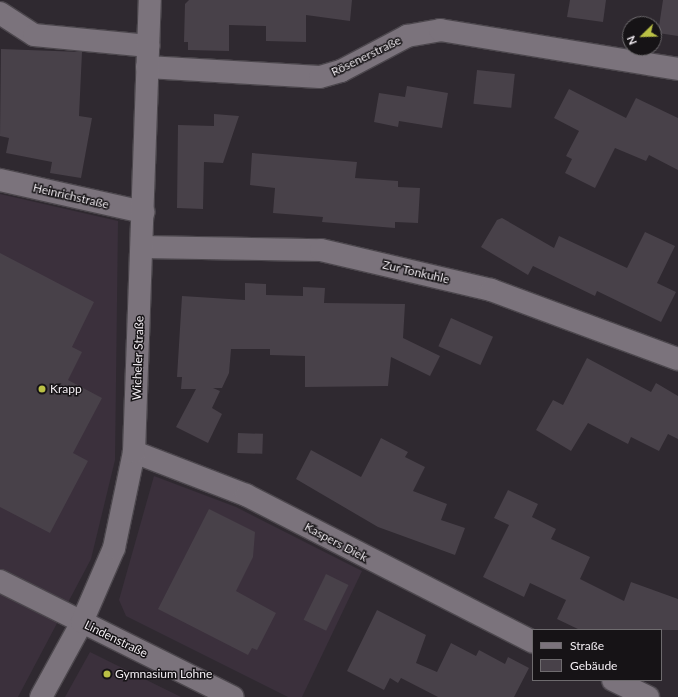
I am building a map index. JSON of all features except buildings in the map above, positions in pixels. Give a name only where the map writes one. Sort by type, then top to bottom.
[{"type":"street","name":"Wicheler Straße","points":[[41,697],[82,622],[114,548],[134,452],[150,0]]},
{"type":"street","name":"Rösenerstraße","points":[[0,13],[34,35],[147,57],[320,77],[341,71],[406,36],[440,30],[678,69]]},
{"type":"street","name":"Heinrichstraße","points":[[0,180],[143,212]]},
{"type":"street","name":"Zur Tonkuhle","points":[[142,247],[321,250],[491,290],[678,359]]},
{"type":"street","name":"Kaspers Diek","points":[[134,452],[246,495],[532,641]]},
{"type":"street","name":"Lindenstraße","points":[[0,581],[233,697]]},
{"type":"street","points":[[615,681],[648,697]]},
{"type":"shaded area","points":[[0,194],[118,221],[115,460],[91,559],[18,697],[0,697]]},
{"type":"shaded area","points":[[154,476],[236,507],[362,571],[302,697],[288,697],[126,616],[119,600]]},
{"type":"shaded area","name":"Gymnasium Lohne","points":[[90,652],[181,697],[65,697]]},
{"type":"place","name":"Krapp","points":[[42,389]]},
{"type":"place","name":"Gymnasium Lohne","points":[[107,674]]}]
